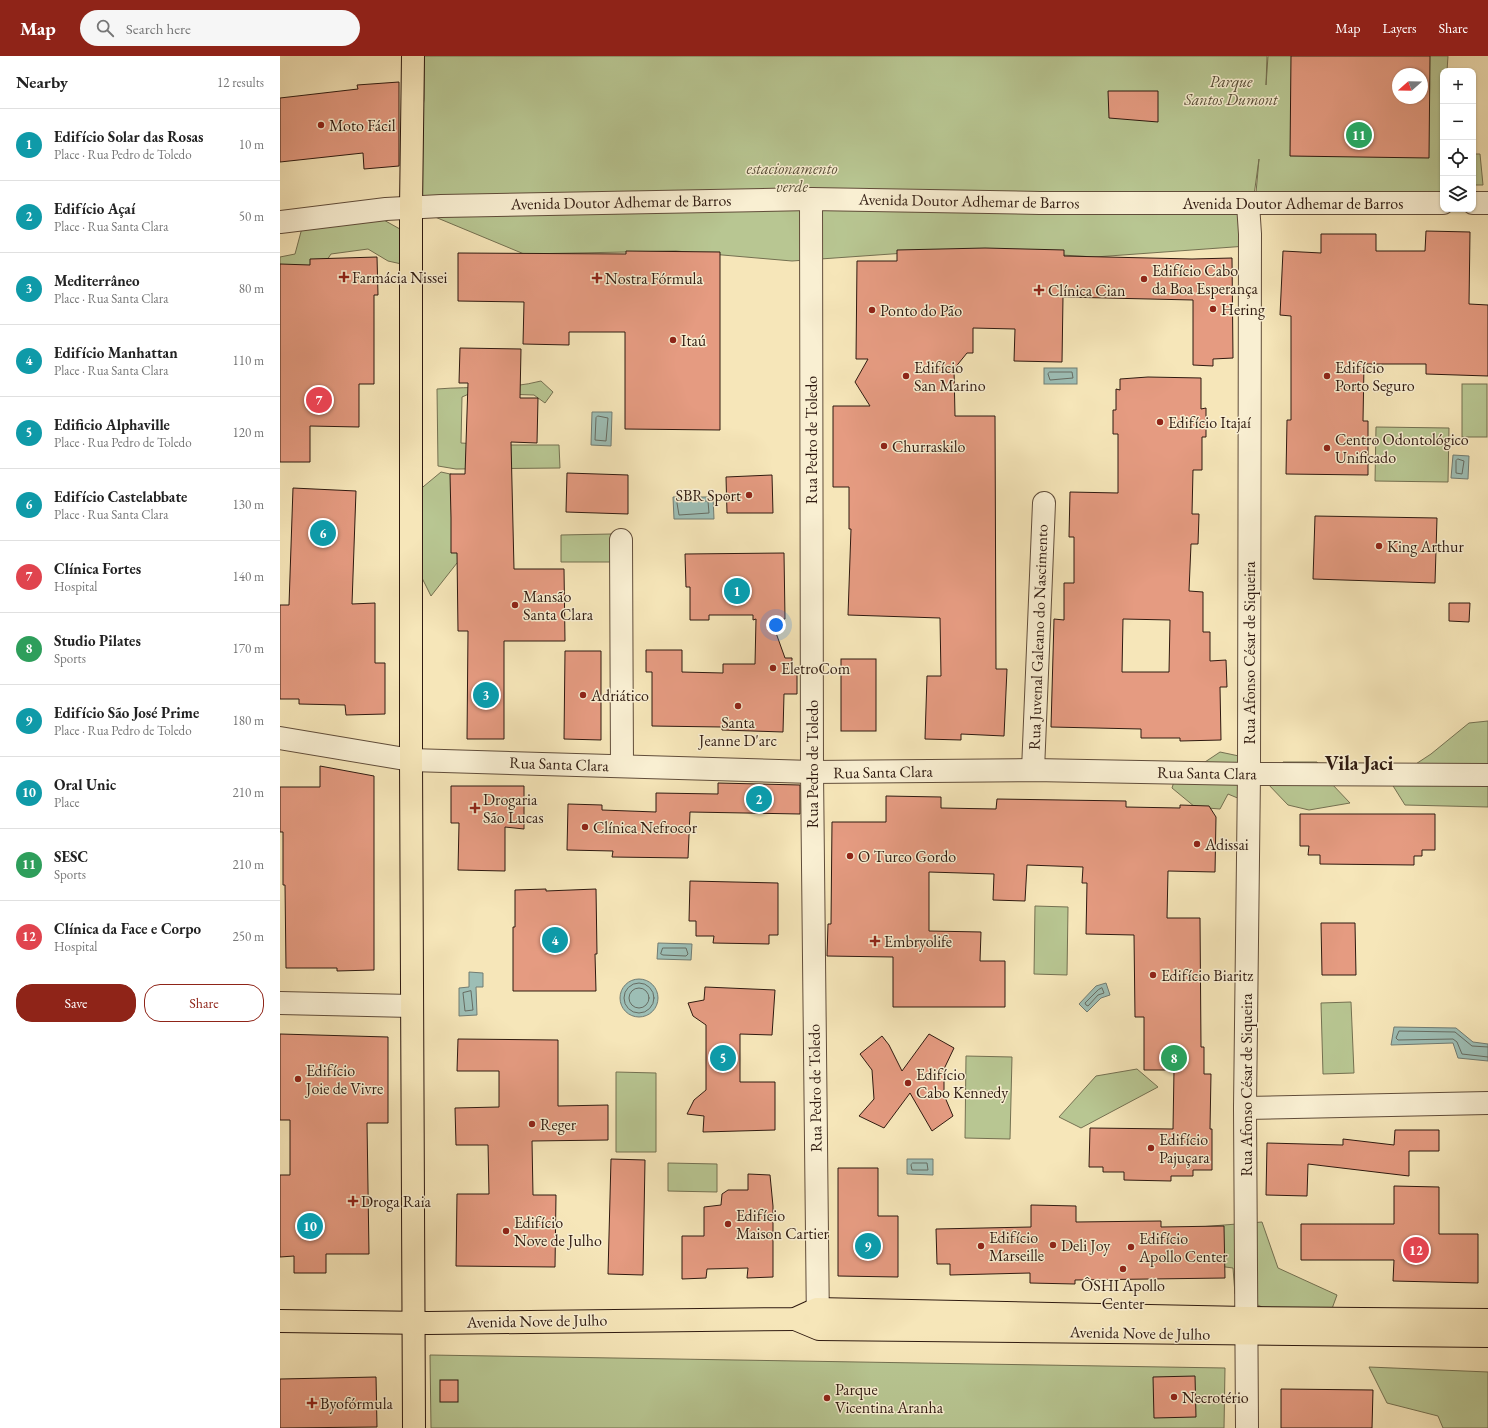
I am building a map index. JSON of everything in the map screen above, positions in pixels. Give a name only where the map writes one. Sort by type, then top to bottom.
[{"type":"main road","points":[[413,56],[411,207],[411,1006],[414,1428]]},
{"type":"main road","name":"Avenida Nove de Julho","points":[[280,1321],[414,1323],[818,1319],[1246,1326],[1488,1336]]},
{"type":"main road","name":"Avenida Nove de Julho","points":[[1246,1326],[1488,1320]]},
{"type":"street","name":"Avenida Doutor Adhemar de Barros","points":[[280,222],[411,207],[811,199],[1040,203],[1223,202],[1248,204],[1440,204]]},
{"type":"street","name":"Rua Pedro de Toledo","points":[[811,199],[812,772],[818,1319]]},
{"type":"street","points":[[1476,203],[1488,203]]},
{"type":"street","name":"Rua Afonso César de Siqueira","points":[[1247,1428],[1245,1108],[1249,774],[1250,234],[1248,204]]},
{"type":"street","name":"Rua Juvenal Galeano do Nascimento","points":[[1033,770],[1044,503]]},
{"type":"street","points":[[621,540],[622,766]]},
{"type":"street","name":"Rua Santa Clara","points":[[280,738],[411,760],[812,772],[1033,770],[1249,774],[1488,775]]},
{"type":"street","points":[[280,1003],[411,1006]]},
{"type":"street","points":[[1245,1108],[1488,1103]]},
{"type":"green space","name":"estacionamento verde","points":[[424,56],[1267,56],[1266,85],[1268,56],[1448,56],[1447,68],[1440,68],[1440,203],[1255,204],[1259,159],[1247,246],[1095,257],[962,249],[792,261],[676,251],[524,254],[411,207],[424,99]]},
{"type":"green space","points":[[1476,154],[1480,154],[1483,185],[1476,185]]},
{"type":"green space","points":[[357,205],[407,233],[406,265],[388,261],[368,249],[331,254],[313,281],[280,289],[280,257],[295,254],[302,228]]},
{"type":"green space","points":[[541,381],[553,392],[545,403],[534,395],[471,393],[462,397],[461,443],[497,445],[559,445],[560,468],[456,469],[438,466],[437,389],[515,386]]},
{"type":"green space","points":[[1462,384],[1487,384],[1487,437],[1462,437]]},
{"type":"green space","points":[[1376,427],[1449,428],[1448,482],[1375,481]]},
{"type":"green space","points":[[441,472],[496,484],[497,540],[457,563],[431,596],[415,564],[415,530],[400,506]]},
{"type":"green space","points":[[611,534],[611,562],[561,562],[561,535]]},
{"type":"green space","points":[[1488,721],[1488,807],[1405,805],[1390,781],[1431,754],[1469,723]]},
{"type":"green space","points":[[1220,752],[1239,756],[1240,799],[1228,794],[1220,809],[1195,807],[1172,788],[1180,762],[1205,762]]},
{"type":"green space","points":[[1283,762],[1317,762],[1331,783],[1350,803],[1309,810],[1288,805],[1266,782]]},
{"type":"green space","points":[[1035,906],[1068,907],[1067,975],[1034,974]]},
{"type":"green space","points":[[1351,1002],[1354,1073],[1323,1074],[1321,1003]]},
{"type":"green space","points":[[966,1056],[1012,1057],[1010,1139],[965,1138]]},
{"type":"green space","points":[[1137,1069],[1158,1087],[1081,1128],[1059,1117],[1096,1076]]},
{"type":"green space","points":[[616,1072],[656,1073],[656,1152],[616,1152]]},
{"type":"green space","points":[[668,1163],[717,1164],[717,1192],[668,1191]]},
{"type":"green space","points":[[1262,1222],[1278,1268],[1337,1295],[1322,1336],[1235,1294],[1233,1268],[1203,1264],[1199,1227]]},
{"type":"green space","name":"Parque Vicentina Aranha","points":[[430,1355],[1225,1368],[1224,1428],[431,1428]]},
{"type":"green space","points":[[1369,1367],[1488,1372],[1488,1428],[1443,1428],[1438,1416],[1387,1403]]},
{"type":"water","points":[[1044,368],[1077,368],[1077,384],[1044,384]]},
{"type":"water","points":[[592,412],[612,412],[611,446],[591,445]]},
{"type":"water","points":[[1453,455],[1469,456],[1468,479],[1451,478]]},
{"type":"water","points":[[673,497],[713,497],[714,519],[674,519]]},
{"type":"water","points":[[658,943],[692,944],[691,960],[657,959]]},
{"type":"water","points":[[469,972],[483,973],[483,987],[476,987],[477,1015],[459,1016],[459,988],[469,987]]},
{"type":"water","points":[[635,979],[643,979],[653,984],[657,991],[657,1005],[653,1012],[643,1017],[635,1017],[625,1012],[623,1009],[620,1002],[620,994],[625,984],[628,982]]},
{"type":"water","points":[[1106,983],[1110,995],[1101,998],[1087,1012],[1079,1004],[1096,986]]},
{"type":"water","points":[[1394,1027],[1456,1028],[1473,1042],[1488,1044],[1488,1061],[1458,1058],[1453,1043],[1391,1045]]},
{"type":"water","points":[[907,1159],[933,1159],[933,1175],[907,1174]]},
{"type":"building","points":[[1291,56],[1430,56],[1429,158],[1290,156]]},
{"type":"building","points":[[399,82],[399,166],[364,169],[363,153],[280,162],[280,98],[358,89],[357,85]]},
{"type":"building","points":[[1108,91],[1158,91],[1158,122],[1109,118]]},
{"type":"building","points":[[1426,231],[1470,232],[1469,304],[1488,305],[1488,376],[1426,374],[1426,364],[1364,364],[1363,421],[1368,421],[1368,475],[1286,474],[1287,420],[1291,420],[1291,316],[1280,315],[1283,251],[1321,253],[1321,234],[1376,234],[1376,251],[1425,251]]},
{"type":"building","points":[[985,248],[1064,250],[1064,256],[1192,259],[1232,258],[1233,358],[1213,359],[1213,366],[1193,365],[1193,300],[1063,297],[1062,362],[1014,361],[1015,329],[973,328],[973,353],[967,353],[954,369],[955,416],[995,416],[996,669],[1007,669],[1004,736],[961,734],[961,740],[925,739],[927,676],[941,676],[940,618],[848,615],[851,529],[849,529],[849,487],[833,487],[833,406],[870,406],[855,382],[868,359],[856,359],[857,261],[897,261],[897,250]]},
{"type":"building","points":[[626,251],[720,252],[720,430],[625,429],[625,332],[569,332],[569,345],[523,344],[524,302],[458,301],[458,253],[626,254]]},
{"type":"building","points":[[377,257],[378,295],[374,295],[374,384],[359,384],[359,427],[310,426],[310,462],[280,462],[280,264],[310,265],[310,259]]},
{"type":"building","points":[[460,348],[521,349],[520,398],[538,398],[537,443],[511,442],[514,569],[564,569],[565,641],[504,641],[504,739],[467,739],[468,631],[458,631],[457,553],[451,553],[450,474],[465,474],[468,383],[459,383]]},
{"type":"building","points":[[1148,377],[1201,378],[1201,409],[1206,408],[1206,437],[1202,437],[1202,470],[1193,470],[1192,514],[1199,514],[1198,544],[1191,544],[1189,591],[1203,592],[1203,632],[1210,632],[1210,661],[1226,660],[1227,687],[1220,687],[1221,740],[1180,741],[1180,738],[1141,738],[1141,729],[1051,727],[1054,619],[1064,620],[1064,583],[1074,583],[1074,537],[1069,537],[1070,492],[1118,493],[1118,434],[1113,434],[1113,410],[1116,410],[1116,389],[1120,390],[1120,379]],"holes":[[[1123,619],[1170,620],[1169,672],[1122,672]]]},
{"type":"building","points":[[567,473],[628,475],[628,514],[566,512]]},
{"type":"building","name":"SBR Sport","points":[[772,475],[773,513],[727,513],[726,477]]},
{"type":"building","points":[[293,488],[356,491],[352,604],[375,603],[375,663],[385,663],[385,714],[346,715],[345,705],[299,704],[299,699],[280,699],[280,605],[289,605]]},
{"type":"building","name":"King Arthur","points":[[1315,516],[1437,518],[1435,583],[1313,579]]},
{"type":"building","points":[[784,553],[785,619],[771,619],[785,658],[792,658],[792,672],[797,672],[797,694],[784,694],[783,732],[722,730],[722,727],[652,726],[652,672],[646,672],[646,650],[682,650],[682,672],[723,673],[723,664],[755,664],[756,619],[753,620],[753,615],[709,615],[709,620],[690,620],[690,587],[686,587],[685,554]]},
{"type":"building","points":[[1449,603],[1470,603],[1469,622],[1449,621]]},
{"type":"building","name":"Adriático","points":[[565,651],[601,651],[601,740],[564,739]]},
{"type":"building","points":[[841,659],[876,659],[876,731],[841,731]]},
{"type":"building","points":[[320,766],[374,776],[374,970],[337,971],[337,968],[286,968],[285,885],[283,885],[283,832],[280,832],[280,787],[320,787]]},
{"type":"building","points":[[718,783],[800,785],[800,814],[690,812],[688,858],[612,857],[613,851],[567,850],[568,804],[602,805],[602,810],[656,812],[656,793],[718,794]]},
{"type":"building","points":[[451,786],[524,786],[524,829],[505,827],[505,871],[458,870],[459,823],[451,823]]},
{"type":"building","points":[[886,796],[941,797],[941,808],[996,809],[997,799],[1126,801],[1126,807],[1180,808],[1180,805],[1209,806],[1216,817],[1215,872],[1168,871],[1167,918],[1200,918],[1201,1047],[1204,1047],[1204,1074],[1211,1074],[1210,1129],[1212,1129],[1212,1170],[1193,1170],[1193,1176],[1171,1176],[1171,1181],[1124,1180],[1124,1172],[1103,1172],[1103,1167],[1089,1167],[1090,1128],[1173,1129],[1174,1070],[1144,1070],[1144,1017],[1135,1017],[1134,935],[1086,934],[1087,883],[1082,883],[1083,867],[1027,865],[1025,901],[993,900],[994,874],[929,872],[929,931],[981,932],[980,961],[1005,961],[1005,1007],[893,1007],[893,957],[827,956],[828,924],[831,924],[832,822],[886,822]]},
{"type":"building","points":[[1300,814],[1435,814],[1435,850],[1422,850],[1422,856],[1414,856],[1414,865],[1320,864],[1320,855],[1308,855],[1309,846],[1300,846]]},
{"type":"building","points":[[690,881],[778,883],[778,935],[769,935],[769,944],[713,943],[714,936],[696,936],[696,921],[689,921]]},
{"type":"building","points":[[546,889],[546,891],[596,889],[596,991],[513,991],[513,927],[515,927],[515,890]]},
{"type":"building","points":[[1321,923],[1355,923],[1356,975],[1322,975]]},
{"type":"building","points":[[705,987],[775,990],[772,1035],[740,1034],[740,1082],[775,1082],[775,1130],[703,1132],[704,1116],[687,1114],[694,1100],[706,1090],[706,1025],[693,1016],[688,1003],[704,1000]]},
{"type":"building","points":[[280,1034],[388,1037],[388,1123],[367,1123],[369,1254],[326,1254],[326,1273],[294,1273],[294,1256],[280,1257],[280,1175],[290,1175],[290,1120],[280,1120]]},
{"type":"building","name":"Edifício Cabo Kennedy","points":[[929,1034],[954,1048],[944,1069],[944,1095],[953,1116],[932,1131],[910,1093],[884,1128],[859,1116],[874,1099],[872,1070],[860,1054],[882,1036],[889,1045],[902,1071]]},
{"type":"building","points":[[458,1039],[558,1040],[558,1106],[608,1105],[608,1140],[532,1141],[533,1195],[556,1195],[555,1267],[456,1266],[457,1194],[489,1194],[488,1145],[456,1145],[455,1108],[499,1107],[499,1071],[457,1071]]},
{"type":"building","points":[[1395,1130],[1439,1130],[1439,1151],[1409,1151],[1409,1176],[1308,1164],[1307,1196],[1266,1195],[1267,1143],[1343,1145],[1343,1139],[1394,1145]]},
{"type":"building","points":[[611,1159],[645,1160],[643,1275],[608,1274]]},
{"type":"building","points":[[838,1168],[878,1168],[878,1216],[898,1216],[898,1277],[838,1276]]},
{"type":"building","name":"Edifício Maison Cartier","points":[[748,1174],[770,1175],[773,1206],[773,1277],[747,1278],[748,1268],[707,1269],[706,1278],[682,1279],[682,1236],[704,1236],[704,1207],[721,1205],[722,1194],[728,1190],[748,1190]]},
{"type":"building","points":[[1394,1186],[1439,1187],[1439,1234],[1478,1234],[1478,1283],[1393,1281],[1394,1260],[1301,1260],[1301,1224],[1394,1224]]},
{"type":"building","points":[[1031,1205],[1076,1206],[1076,1222],[1161,1221],[1161,1227],[1224,1226],[1225,1278],[1075,1280],[1075,1284],[1030,1283],[1030,1273],[950,1275],[950,1264],[937,1264],[936,1229],[1031,1227]]},
{"type":"building","name":"Necrotério","points":[[1195,1376],[1196,1417],[1154,1418],[1153,1377]]},
{"type":"building","points":[[376,1377],[377,1427],[280,1428],[280,1379]]},
{"type":"building","points":[[440,1380],[458,1380],[458,1402],[440,1402]]},
{"type":"building","points":[[1281,1389],[1373,1390],[1372,1428],[1281,1428]]},
{"type":"place","name":"Moto Fácil","points":[[321,125]]},
{"type":"place","name":"SESC","points":[[1359,135]]},
{"type":"place","name":"Farmácia Nissei","points":[[344,277]]},
{"type":"place","name":"Nostra Fórmula","points":[[597,278]]},
{"type":"place","name":"Edifício Cabo da Boa Esperança","points":[[1144,279]]},
{"type":"place","name":"Clínica Cian","points":[[1039,290]]},
{"type":"place","name":"Hering","points":[[1213,309]]},
{"type":"place","name":"Ponto do Pão","points":[[872,310]]},
{"type":"place","name":"Itaú","points":[[673,340]]},
{"type":"place","name":"Edifício San Marino","points":[[906,376]]},
{"type":"place","name":"Edifício Porto Seguro","points":[[1327,376]]},
{"type":"place","name":"Clínica Fortes","points":[[319,400]]},
{"type":"place","name":"Edifício Itajaí","points":[[1160,422]]},
{"type":"place","name":"Churraskilo","points":[[884,446]]},
{"type":"place","name":"Centro Odontológico Unificado","points":[[1327,448]]},
{"type":"place","name":"SBR Sport","points":[[749,495]]},
{"type":"place","name":"Edifício Castelabbate","points":[[323,533]]},
{"type":"place","name":"King Arthur","points":[[1379,546]]},
{"type":"place","name":"Edifício Solar das Rosas","points":[[737,591]]},
{"type":"place","name":"Mansão Santa Clara","points":[[515,605]]},
{"type":"place","name":"EletroCom","points":[[773,668]]},
{"type":"place","name":"Mediterrâneo","points":[[486,695]]},
{"type":"place","name":"Adriático","points":[[583,695]]},
{"type":"place","name":"Santa Jeanne D'arc","points":[[738,706]]},
{"type":"place","name":"Edifício Açaí","points":[[759,799]]},
{"type":"place","name":"Drogaria São Lucas","points":[[475,808]]},
{"type":"place","name":"Clínica Nefrocor","points":[[585,827]]},
{"type":"place","name":"Adissai","points":[[1197,844]]},
{"type":"place","name":"O Turco Gordo","points":[[850,856]]},
{"type":"place","name":"Edifício Manhattan","points":[[555,940]]},
{"type":"place","name":"Embryolife","points":[[875,941]]},
{"type":"place","name":"Edifício Biaritz","points":[[1153,975]]},
{"type":"place","name":"Edificio Alphaville","points":[[723,1058]]},
{"type":"place","name":"Studio Pilates","points":[[1174,1058]]},
{"type":"place","name":"Edifício Joie de Vivre","points":[[298,1079]]},
{"type":"place","name":"Edifício Cabo Kennedy","points":[[908,1083]]},
{"type":"place","name":"Reger","points":[[532,1124]]},
{"type":"place","name":"Edifício Pajuçara","points":[[1151,1148]]},
{"type":"place","name":"Droga Raia","points":[[353,1201]]},
{"type":"place","name":"Edifício Maison Cartier","points":[[728,1224]]},
{"type":"place","name":"Oral Unic","points":[[310,1226]]},
{"type":"place","name":"Edifício Nove de Julho","points":[[506,1231]]},
{"type":"place","name":"Deli Joy","points":[[1053,1245]]},
{"type":"place","name":"Edifício São José Prime","points":[[868,1246]]},
{"type":"place","name":"Edifício Marseille","points":[[981,1246]]},
{"type":"place","name":"Edifício Apollo Center","points":[[1131,1247]]},
{"type":"place","name":"Clínica da Face e Corpo","points":[[1416,1250]]},
{"type":"place","name":"ÔSHI Apollo Center","points":[[1123,1269]]},
{"type":"place","name":"Necrotério","points":[[1174,1397]]},
{"type":"place","name":"Parque Vicentina Aranha","points":[[827,1398]]},
{"type":"place","name":"Byofórmula","points":[[312,1403]]},
{"type":"district","name":"Vila Jaci","points":[[1359,763]]},
{"type":"park label","name":"Parque Santos Dumont","points":[[1231,90]]}]
